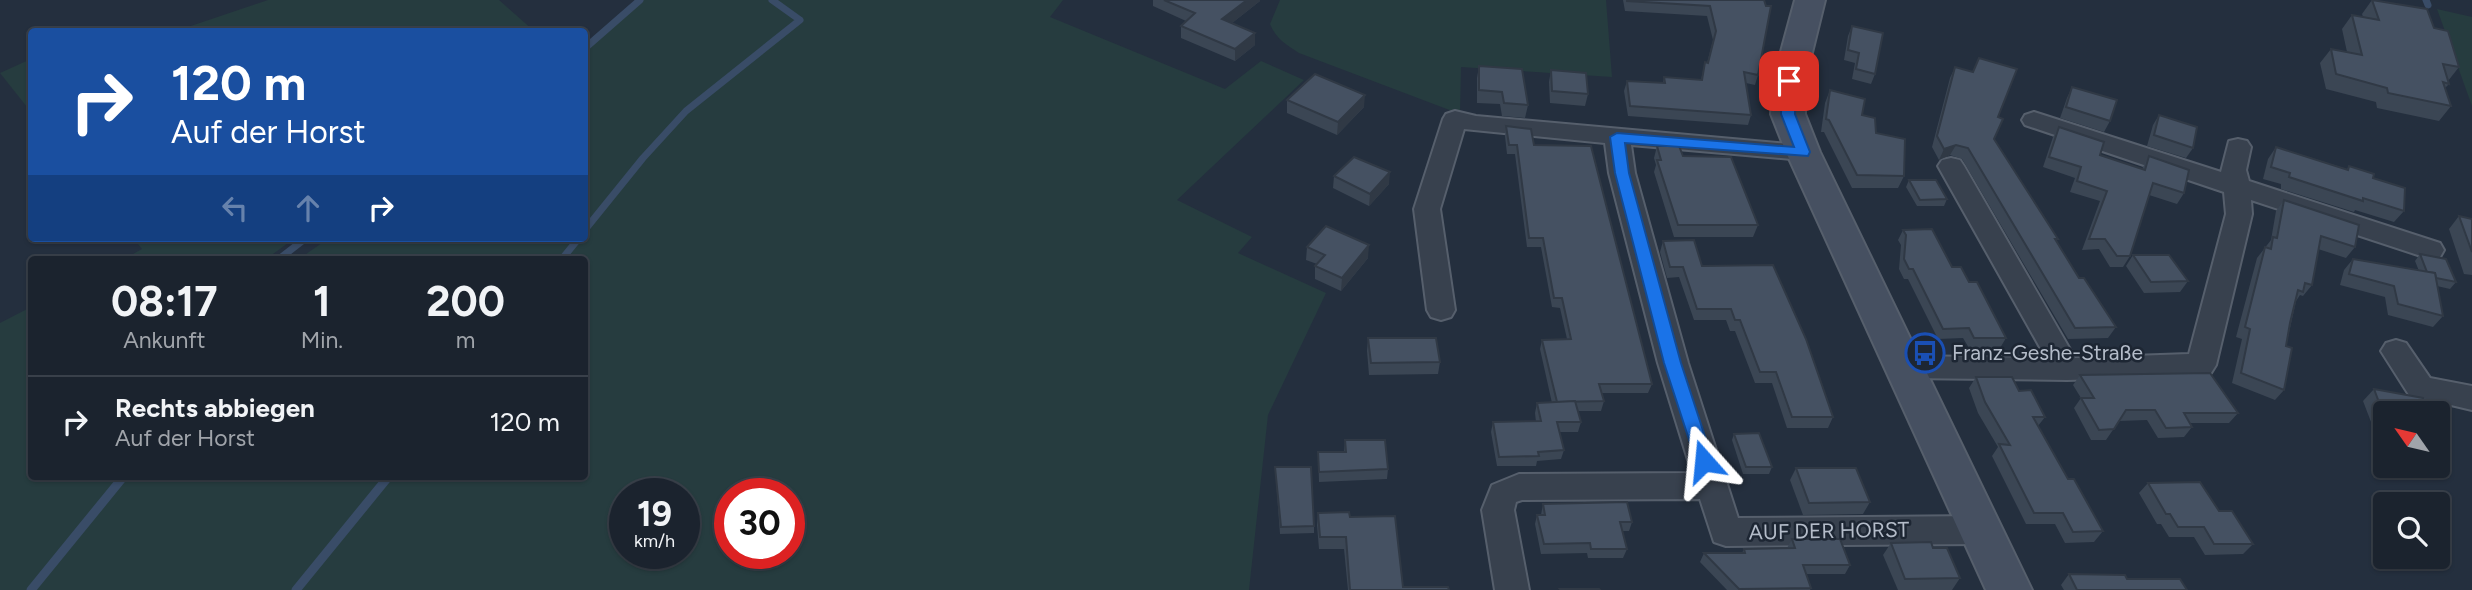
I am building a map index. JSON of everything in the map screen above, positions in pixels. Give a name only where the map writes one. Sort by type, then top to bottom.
[{"type":"main road","points":[[1810,0],[1789,81],[1788,114],[1803,152],[2009,590]]},
{"type":"street","points":[[1441,310],[1427,209],[1455,119],[1476,124],[1803,152]]},
{"type":"street","points":[[2034,120],[2430,250]]},
{"type":"street","name":"AUF DER HORST","points":[[1617,137],[1622,173],[1673,363],[1726,532],[1981,530]]},
{"type":"street","points":[[1905,367],[2067,369],[2201,365],[2239,214],[2233,170],[2238,147]]},
{"type":"street","points":[[1951,166],[2067,369]]},
{"type":"street","points":[[2396,351],[2420,387],[2472,398]]},
{"type":"street","points":[[1512,590],[1498,510],[1503,494],[1519,487],[1713,486]]},
{"type":"green space","points":[[268,0],[499,0],[531,28],[185,28]]},
{"type":"green space","points":[[636,0],[1063,0],[1050,17],[1225,89],[1261,61],[1304,80],[1177,200],[1252,237],[1238,253],[1326,293],[1268,415],[1249,590],[0,590],[0,323],[28,309],[28,480],[588,480],[588,256],[303,256],[323,242],[588,242],[588,43]]},
{"type":"green space","points":[[1280,0],[1606,0],[1612,77],[1461,67],[1460,114],[1299,53],[1279,38],[1270,24]]},
{"type":"green space","points":[[2437,9],[2472,17],[2472,106]]},
{"type":"green space","points":[[28,61],[28,108],[0,73]]},
{"type":"green space","points":[[136,242],[289,242],[270,256],[129,256],[142,249]]},
{"type":"building","points":[[1164,0],[1247,0],[1222,19],[1255,33],[1235,49],[1181,26],[1195,13]]},
{"type":"building","points":[[1627,0],[1764,0],[1766,6],[1771,6],[1758,75],[1744,72],[1751,115],[1630,106],[1627,81],[1665,83],[1664,77],[1702,80],[1716,31],[1710,6]]},
{"type":"building","points":[[2372,0],[2427,9],[2434,28],[2448,31],[2459,67],[2443,64],[2449,84],[2443,82],[2451,106],[2388,93],[2387,88],[2336,74],[2331,49],[2362,55],[2352,15],[2379,20]]},
{"type":"building","points":[[1852,26],[1883,33],[1875,74],[1856,69],[1859,53],[1848,50]]},
{"type":"building","points":[[1979,58],[2017,69],[1998,117],[2003,119],[1994,139],[2058,239],[2055,239],[2079,278],[2084,278],[2116,327],[2075,328],[1968,148],[1956,145],[1944,149],[1937,136],[1955,67],[1973,72]]},
{"type":"building","points":[[1479,66],[1522,69],[1528,105],[1504,103],[1502,92],[1479,90]]},
{"type":"building","points":[[1551,70],[1586,73],[1588,94],[1552,91]]},
{"type":"building","points":[[1315,74],[1365,95],[1338,122],[1287,100]]},
{"type":"building","points":[[2072,87],[2117,100],[2110,121],[2066,107]]},
{"type":"building","points":[[1830,90],[1865,99],[1862,115],[1875,118],[1876,133],[1905,139],[1904,176],[1857,175],[1829,120],[1826,119]]},
{"type":"building","points":[[2159,115],[2197,127],[2193,148],[2154,135]]},
{"type":"building","points":[[1506,126],[1531,129],[1534,145],[1591,146],[1652,384],[1599,384],[1604,401],[1557,402],[1542,340],[1571,339],[1562,298],[1554,298],[1543,238],[1529,238],[1517,145],[1509,145]]},
{"type":"building","points":[[2059,127],[2104,142],[2100,155],[2145,170],[2149,156],[2189,170],[2184,193],[2153,183],[2130,256],[2117,256],[2105,239],[2089,239],[2107,191],[2077,181],[2081,167],[2049,157]]},
{"type":"building","points":[[1657,146],[1679,146],[1683,156],[1731,157],[1758,225],[1678,225],[1657,160],[1661,160]]},
{"type":"building","points":[[2276,147],[2348,170],[2349,166],[2374,174],[2373,178],[2405,188],[2404,211],[2289,177],[2290,173],[2271,167]]},
{"type":"building","points":[[1354,157],[1390,172],[1370,194],[1334,176]]},
{"type":"building","points":[[1909,180],[1936,180],[1947,199],[1920,200]]},
{"type":"building","points":[[2284,200],[2359,225],[2355,247],[2321,236],[2312,285],[2305,283],[2303,292],[2298,290],[2290,323],[2286,346],[2292,348],[2284,390],[2241,373],[2250,329],[2245,327],[2265,247],[2271,249],[2273,237],[2277,238]]},
{"type":"building","points":[[2459,216],[2472,219],[2472,252]]},
{"type":"building","points":[[1326,226],[1369,245],[1342,278],[1315,266],[1325,255],[1307,247]]},
{"type":"building","points":[[1932,229],[1952,267],[1961,267],[1969,282],[1977,282],[2006,338],[1974,338],[1969,328],[1943,329],[1913,269],[1909,269],[1904,259],[1906,235],[1903,230]]},
{"type":"building","points":[[1694,240],[1702,266],[1773,265],[1806,339],[1833,417],[1792,417],[1776,372],[1760,372],[1740,320],[1735,320],[1731,309],[1697,309],[1683,267],[1670,267],[1663,241]]},
{"type":"building","points":[[2420,254],[2446,259],[2456,282],[2436,278],[2435,273],[2427,272]]},
{"type":"building","points":[[2133,255],[2169,255],[2188,281],[2151,282]]},
{"type":"building","points":[[2353,259],[2435,273],[2443,316],[2398,304],[2394,286],[2349,274]]},
{"type":"building","points":[[1368,338],[1436,338],[1440,362],[1371,363]]},
{"type":"building","points":[[2210,373],[2238,413],[2184,413],[2192,427],[2166,428],[2155,410],[2126,410],[2114,429],[2099,430],[2081,398],[2094,398],[2080,375]]},
{"type":"building","points":[[1976,377],[2012,377],[2019,391],[2031,390],[2045,417],[2033,417],[2068,479],[2074,479],[2103,531],[2073,532],[2063,513],[2034,513],[1999,444],[2010,445],[1985,402]]},
{"type":"building","points":[[2374,389],[2423,398],[2424,401],[2379,401]]},
{"type":"building","points":[[1575,401],[1581,422],[1557,422],[1564,450],[1538,452],[1539,456],[1499,457],[1493,422],[1541,421],[1537,403]]},
{"type":"building","points":[[1759,433],[1772,467],[1746,467],[1734,434]]},
{"type":"building","points":[[1345,440],[1385,440],[1388,469],[1319,472],[1318,452],[1346,452]]},
{"type":"building","points":[[1275,467],[1311,467],[1314,526],[1281,527]]},
{"type":"building","points":[[1796,468],[1856,468],[1870,502],[1809,503]]},
{"type":"building","points":[[2200,482],[2219,511],[2232,511],[2253,544],[2214,544],[2204,527],[2178,527],[2170,514],[2166,514],[2148,483]]},
{"type":"building","points":[[1627,502],[1632,522],[1620,522],[1627,549],[1591,549],[1590,543],[1544,544],[1537,515],[1545,515],[1543,504]]},
{"type":"building","points":[[1349,512],[1350,517],[1395,516],[1403,587],[1448,587],[1449,590],[1350,590],[1346,537],[1320,537],[1318,513]]},
{"type":"building","points":[[1792,539],[1840,539],[1850,565],[1803,565],[1811,588],[1739,589],[1704,553],[1745,553],[1744,549],[1795,548]]},
{"type":"building","points":[[1931,542],[1933,548],[1947,548],[1960,578],[1905,579],[1891,543]]},
{"type":"building","points":[[2069,574],[2125,575],[2127,579],[2180,579],[2187,590],[2077,590]]},
{"type":"building","points":[[1599,589],[1600,590],[1561,590]]},
{"type":"waterway","points":[[588,46],[640,0]]},
{"type":"waterway","points":[[588,226],[643,158],[686,111],[800,20],[772,0]]},
{"type":"waterway","points":[[2426,0],[2428,5]]},
{"type":"waterway","points":[[283,256],[301,242]]},
{"type":"waterway","points":[[564,256],[576,242]]},
{"type":"waterway","points":[[31,590],[121,480]]},
{"type":"waterway","points":[[296,590],[386,480]]},
{"type":"place","name":"Franz-Geshe-Straße","points":[[1925,353]]},
{"type":"route","points":[[1704,461],[1673,363],[1622,173],[1617,137],[1803,152],[1788,114],[1789,81]]}]
